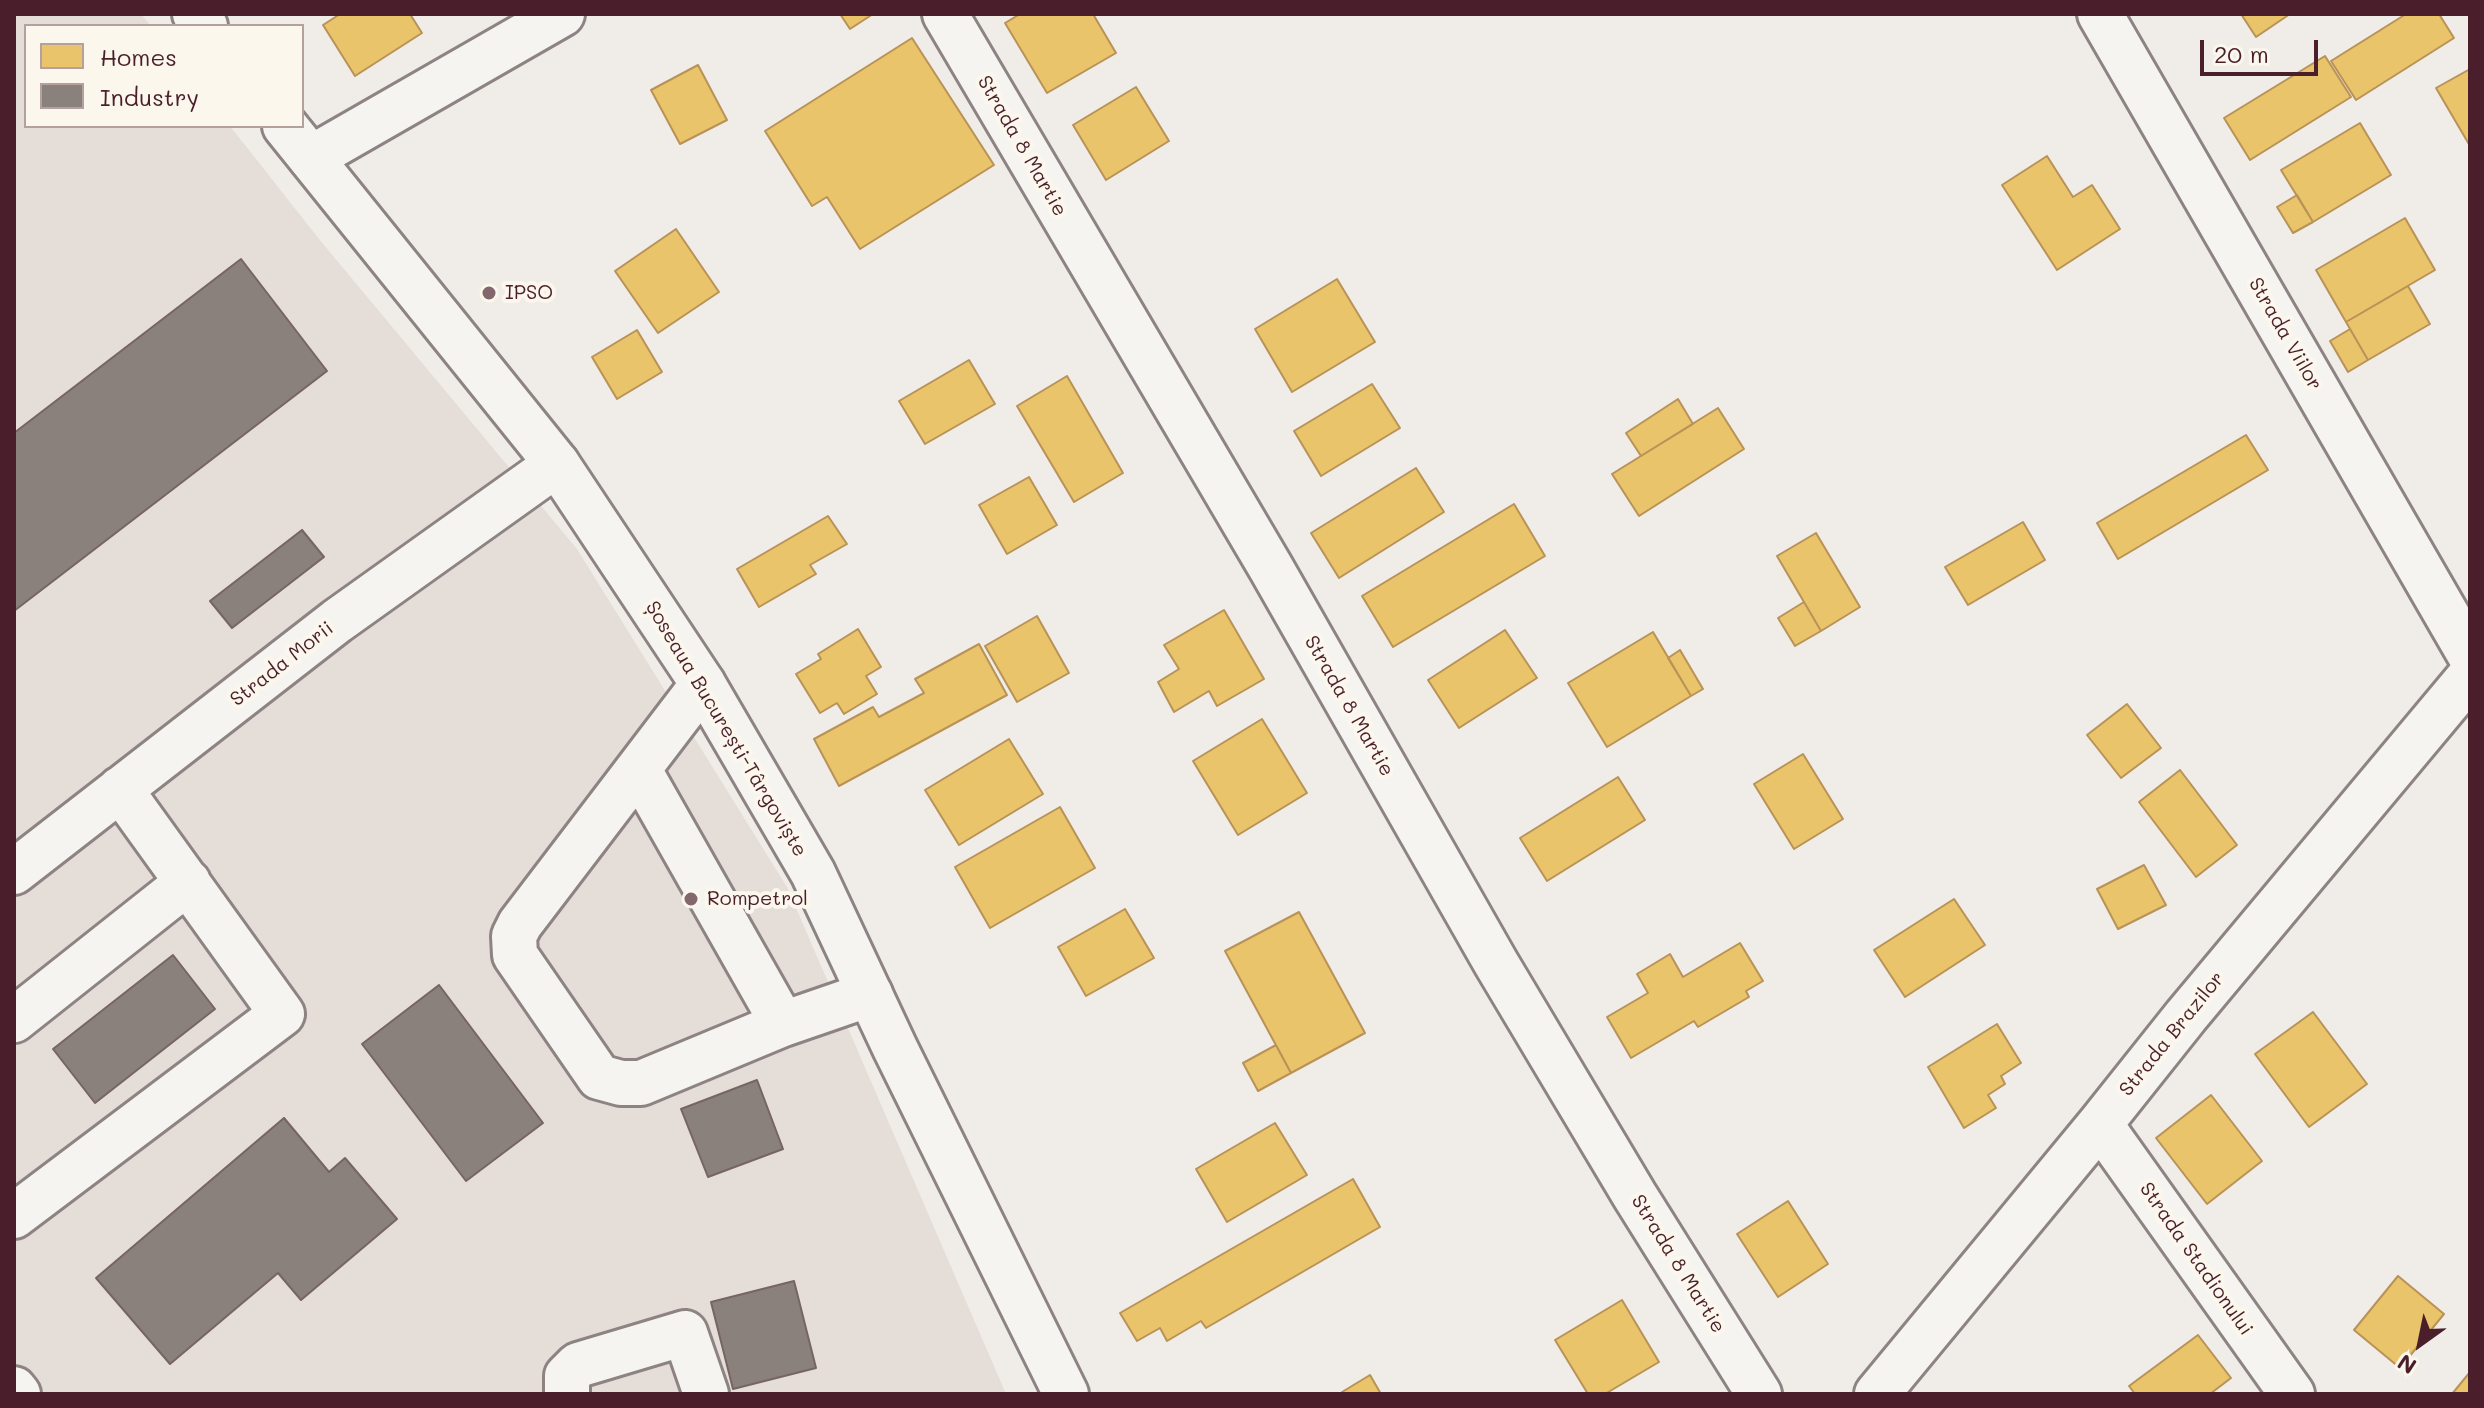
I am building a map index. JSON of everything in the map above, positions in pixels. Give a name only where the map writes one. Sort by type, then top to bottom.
[{"type":"street","points":[[298,142],[562,14]]},
{"type":"street","name":"Strada 8 Martie","points":[[945,14],[1271,568],[1496,963],[1635,1196],[1759,1394]]},
{"type":"street","name":"Strada Viilor","points":[[2100,14],[2470,655]]},
{"type":"street","name":"Șoseaua București-Târgoviște","points":[[298,142],[557,464],[703,684],[813,873],[1066,1394]]},
{"type":"street","name":"Strada Morii","points":[[14,872],[337,621],[557,464]]},
{"type":"street","name":"Strada Brazilor","points":[[1877,1394],[2186,1016],[2470,676]]},
{"type":"street","points":[[703,684],[520,924],[514,936],[515,955],[599,1077],[610,1080],[641,1083],[783,1024],[870,994]]},
{"type":"street","points":[[639,770],[783,1024]]},
{"type":"street","points":[[14,1216],[282,1014],[120,789]]},
{"type":"street","points":[[14,1020],[188,882]]},
{"type":"street","name":"Strada Stadionului","points":[[2100,1124],[2292,1394]]},
{"type":"street","points":[[567,1394],[567,1376],[578,1365],[685,1333],[706,1394]]},
{"type":"shaded area","points":[[14,14],[141,14],[149,24],[24,24],[24,128],[232,128],[319,239],[577,549],[787,887],[1006,1394],[14,1394]]},
{"type":"building: Homes","points":[[340,14],[410,14],[422,33],[355,76],[323,25]]},
{"type":"building: Homes","points":[[840,14],[873,14],[850,29]]},
{"type":"building: Homes","points":[[1020,14],[1093,14],[1116,53],[1047,93],[1005,23]]},
{"type":"building: Homes","points":[[2241,14],[2290,14],[2256,37]]},
{"type":"building: Homes","points":[[2406,14],[2439,14],[2454,38],[2356,100],[2331,61]]},
{"type":"building: Homes","points":[[912,38],[994,165],[860,249],[827,197],[812,206],[765,131]]},
{"type":"building: Homes","points":[[2325,56],[2351,97],[2250,160],[2224,118]]},
{"type":"building: Homes","points":[[698,65],[727,120],[680,144],[651,90]]},
{"type":"building: Homes","points":[[2470,69],[2470,146],[2436,88]]},
{"type":"building: Homes","points":[[1136,87],[1169,141],[1106,180],[1073,125]]},
{"type":"building: Homes","points":[[2360,123],[2391,175],[2313,222],[2281,170]]},
{"type":"building: Homes","points":[[2047,156],[2073,197],[2092,185],[2120,229],[2057,270],[2002,185]]},
{"type":"building: Homes","points":[[2297,195],[2313,222],[2293,233],[2277,207]]},
{"type":"building: Homes","points":[[2405,218],[2435,270],[2346,322],[2316,270]]},
{"type":"building: Homes","points":[[676,229],[719,292],[658,333],[615,271]]},
{"type":"building: Homes","points":[[1337,279],[1375,342],[1292,392],[1255,329]]},
{"type":"building: Homes","points":[[2408,286],[2430,324],[2368,360],[2346,322]]},
{"type":"building: Homes","points":[[2350,329],[2368,360],[2348,372],[2330,341]]},
{"type":"building: Homes","points":[[637,330],[662,372],[617,399],[592,357]]},
{"type":"building: Homes","points":[[969,360],[995,404],[925,444],[899,401]]},
{"type":"building: Homes","points":[[1067,376],[1123,473],[1074,502],[1017,406]]},
{"type":"building: Homes","points":[[1372,384],[1400,428],[1321,476],[1294,431]]},
{"type":"building: Homes","points":[[1678,399],[1693,424],[1641,456],[1626,433]]},
{"type":"building: Homes","points":[[1718,408],[1744,449],[1639,516],[1612,474]]},
{"type":"building: Homes","points":[[2246,435],[2268,470],[2118,559],[2097,523]]},
{"type":"building: Homes","points":[[1416,468],[1444,512],[1339,578],[1311,533]]},
{"type":"building: Homes","points":[[1029,477],[1057,525],[1007,554],[979,505]]},
{"type":"building: Homes","points":[[1514,504],[1545,556],[1393,647],[1362,596]]},
{"type":"building: Homes","points":[[828,516],[847,544],[810,565],[816,574],[759,607],[737,569]]},
{"type":"building: Homes","points":[[2023,522],[2045,560],[1968,605],[1945,567]]},
{"type":"building: Homes","points":[[1816,533],[1860,607],[1821,631],[1777,556]]},
{"type":"building: Homes","points":[[1804,602],[1821,631],[1795,646],[1778,618]]},
{"type":"building: Homes","points":[[1224,610],[1264,679],[1217,706],[1209,691],[1174,712],[1158,682],[1179,669],[1164,645]]},
{"type":"building: Homes","points":[[1037,616],[1069,673],[1017,702],[985,646]]},
{"type":"building: Homes","points":[[858,629],[881,667],[866,676],[877,694],[844,714],[837,703],[820,713],[796,674],[821,659],[818,654]]},
{"type":"building: Homes","points":[[1505,630],[1537,678],[1459,728],[1428,680]]},
{"type":"building: Homes","points":[[1653,632],[1691,696],[1607,747],[1568,683]]},
{"type":"building: Homes","points":[[979,644],[1007,695],[839,786],[814,739],[873,707],[879,717],[924,693],[915,679]]},
{"type":"building: Homes","points":[[1680,650],[1703,689],[1691,696],[1668,658]]},
{"type":"building: Homes","points":[[2127,704],[2161,748],[2121,778],[2087,735]]},
{"type":"building: Homes","points":[[1262,719],[1307,793],[1238,835],[1193,761]]},
{"type":"building: Homes","points":[[1009,739],[1043,794],[959,845],[925,790]]},
{"type":"building: Homes","points":[[1803,754],[1843,819],[1794,849],[1754,784]]},
{"type":"building: Homes","points":[[2180,770],[2237,845],[2196,877],[2139,802]]},
{"type":"building: Homes","points":[[1618,777],[1645,820],[1547,881],[1520,838]]},
{"type":"building: Homes","points":[[1060,807],[1095,868],[990,928],[955,867]]},
{"type":"building: Homes","points":[[2144,865],[2166,905],[2118,929],[2097,889]]},
{"type":"building: Homes","points":[[1954,899],[1985,945],[1905,997],[1874,950]]},
{"type":"building: Homes","points":[[1125,909],[1154,958],[1086,996],[1058,947]]},
{"type":"building: Homes","points":[[1299,912],[1365,1033],[1291,1073],[1225,951]]},
{"type":"building: Homes","points":[[1740,943],[1763,981],[1746,991],[1749,997],[1698,1027],[1694,1021],[1631,1058],[1607,1017],[1648,993],[1637,974],[1670,954],[1683,977]]},
{"type":"building: Homes","points":[[2313,1012],[2367,1084],[2309,1127],[2255,1054]]},
{"type":"building: Homes","points":[[1997,1024],[2021,1063],[2001,1076],[2005,1084],[1988,1095],[1996,1108],[1964,1128],[1928,1067]]},
{"type":"building: Homes","points":[[1276,1045],[1291,1073],[1258,1091],[1243,1063]]},
{"type":"building: Homes","points":[[2211,1095],[2262,1161],[2207,1204],[2156,1138]]},
{"type":"building: Homes","points":[[1275,1123],[1307,1175],[1227,1222],[1196,1169]]},
{"type":"building: Homes","points":[[1353,1179],[1380,1227],[1206,1328],[1201,1321],[1167,1341],[1160,1328],[1137,1341],[1120,1313]]},
{"type":"building: Homes","points":[[1788,1201],[1828,1264],[1778,1297],[1737,1234]]},
{"type":"building: Homes","points":[[2398,1276],[2444,1314],[2400,1368],[2354,1330]]},
{"type":"building: Homes","points":[[1622,1300],[1659,1362],[1605,1394],[1588,1394],[1555,1340]]},
{"type":"building: Homes","points":[[2198,1335],[2231,1378],[2210,1394],[2135,1394],[2129,1386]]},
{"type":"building: Homes","points":[[2470,1372],[2470,1394],[2452,1394]]},
{"type":"building: Homes","points":[[1370,1375],[1381,1394],[1343,1394],[1342,1392]]},
{"type":"building: Industry","points":[[241,259],[327,371],[14,611],[14,433]]},
{"type":"building: Industry","points":[[302,530],[324,557],[232,628],[210,601]]},
{"type":"building: Industry","points":[[173,955],[215,1009],[95,1103],[53,1049]]},
{"type":"building: Industry","points":[[439,985],[543,1123],[466,1181],[362,1044]]},
{"type":"building: Industry","points":[[757,1080],[783,1149],[708,1177],[681,1109]]},
{"type":"building: Industry","points":[[284,1118],[329,1172],[345,1158],[397,1219],[301,1300],[278,1273],[170,1364],[96,1278]]},
{"type":"building: Industry","points":[[794,1281],[816,1368],[733,1389],[711,1302]]},
{"type":"place","name":"IPSO","points":[[489,293]]},
{"type":"place","name":"Rompetrol","points":[[691,899]]}]
